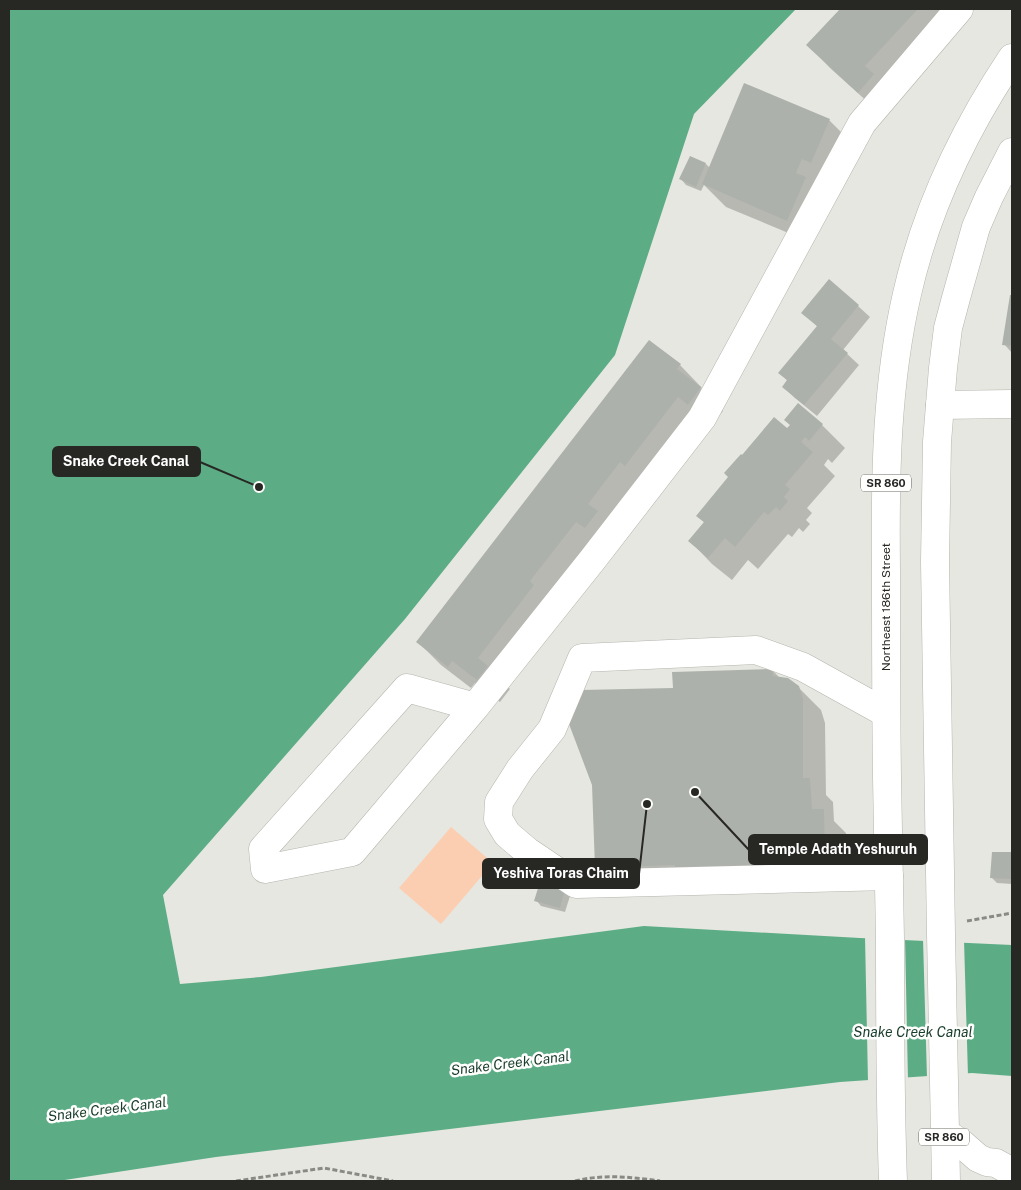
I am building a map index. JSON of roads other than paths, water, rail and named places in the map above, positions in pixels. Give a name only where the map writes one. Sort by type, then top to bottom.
[{"type":"main road","points":[[475,706],[407,688],[263,850],[265,869],[352,852],[475,706],[593,559],[702,418],[862,123],[959,9]]},
{"type":"main road","name":"Northeast 186th Street","points":[[893,1181],[890,1094],[890,934],[886,714],[886,458],[889,410],[899,332],[907,292],[929,219],[943,184],[977,116],[1012,58]]},
{"type":"main road","name":"SR 860","points":[[946,1181],[944,1093],[952,928],[935,528],[937,442],[948,328],[965,263],[979,220],[1012,152]]},
{"type":"main road","points":[[940,406],[1012,404]]},
{"type":"main road","points":[[886,714],[803,667],[756,650],[582,658],[552,729],[520,769],[499,802],[498,820],[507,834],[527,851],[576,884],[888,876]]},
{"type":"main road","points":[[944,1132],[978,1158],[996,1163],[1004,1172]]},
{"type":"water","name":"Snake Creek Canal","points":[[9,9],[796,9],[694,114],[615,355],[405,619],[163,895],[180,984],[261,977],[644,926],[1012,945],[1012,1076],[972,1073],[840,1082],[216,1157],[58,1181],[9,1181]]},
{"type":"place","name":"Snake Creek Canal","points":[[259,487]]},
{"type":"place","name":"Temple Adath Yeshuruh","points":[[695,792]]},
{"type":"place","name":"Yeshiva Toras Chaim","points":[[647,804]]}]
